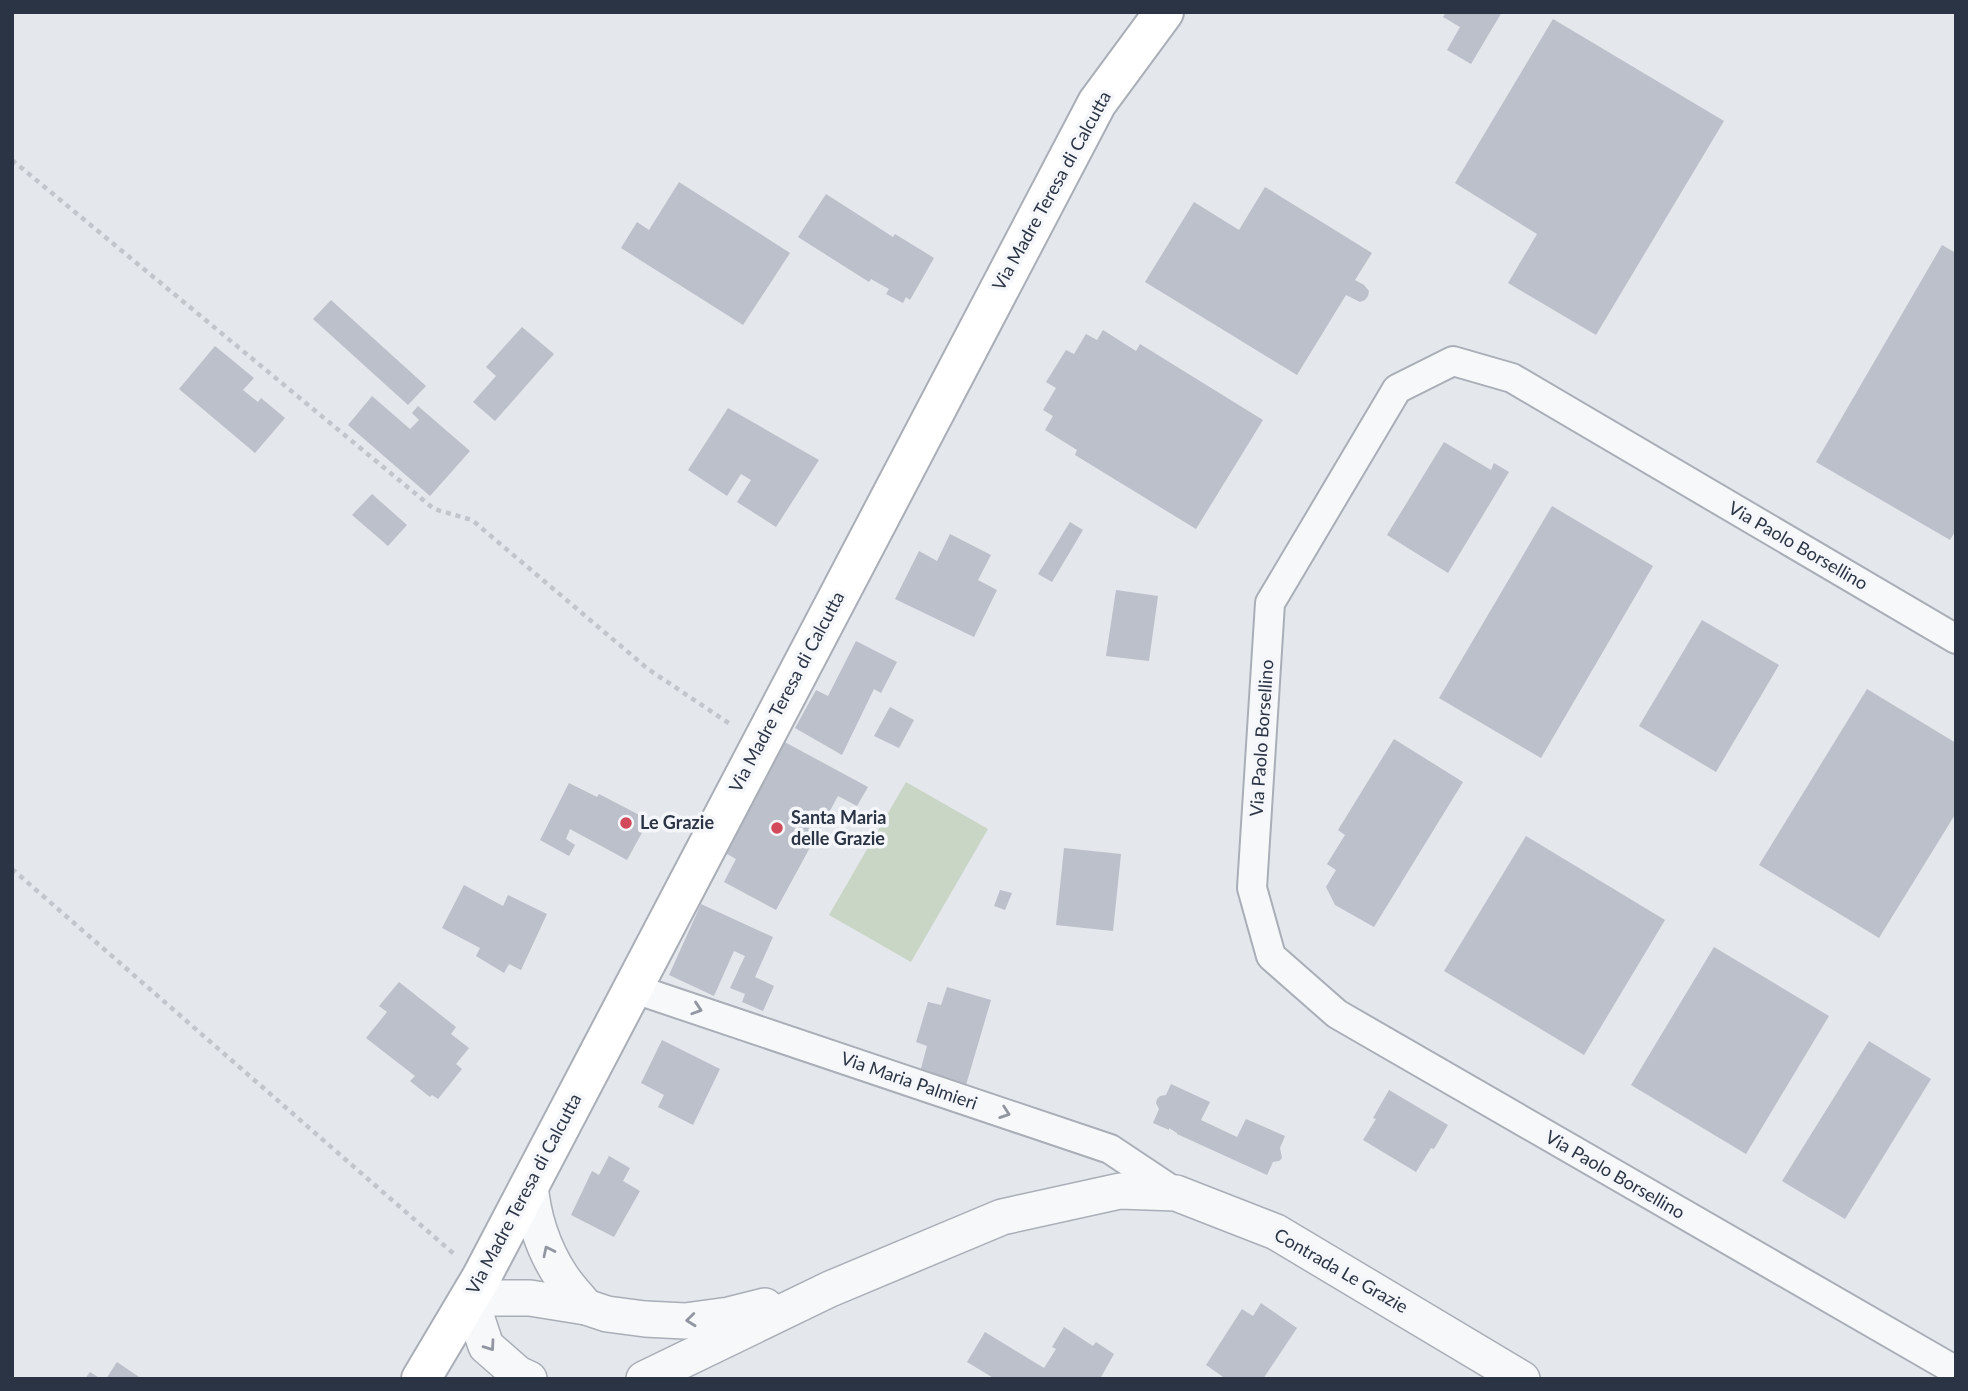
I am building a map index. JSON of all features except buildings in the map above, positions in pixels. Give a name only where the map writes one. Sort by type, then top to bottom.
[{"type":"main road","name":"Via Madre Teresa di Calcutta","points":[[421,1379],[475,1288],[1097,103],[1164,12]]},
{"type":"street","name":"Via Paolo Borsellino","points":[[1956,639],[1512,378],[1453,361],[1397,388],[1270,603],[1252,888],[1271,956],[1337,1014],[1956,1371]]},
{"type":"street","name":"Via Maria Palmieri","points":[[632,988],[1110,1149],[1176,1193]]},
{"type":"street","points":[[530,1182],[531,1206],[543,1241],[561,1276],[586,1307]]},
{"type":"street","name":"Contrada Le Grazie","points":[[644,1379],[830,1290],[1002,1217],[1120,1191],[1176,1193],[1276,1232],[1522,1379]]},
{"type":"street","name":"Contrada Le Grazie","points":[[475,1288],[586,1307],[632,1318],[685,1321],[729,1315],[830,1290]]},
{"type":"street","points":[[475,1288],[486,1346],[518,1374],[528,1379]]},
{"type":"path","points":[[12,160],[434,509],[472,520],[648,668],[760,745]]},
{"type":"path","points":[[12,869],[475,1288]]},
{"type":"green space","points":[[906,782],[988,829],[911,962],[829,915]]},
{"type":"place","name":"Le Grazie","points":[[626,823]]},
{"type":"place","name":"Santa Maria delle Grazie","points":[[777,828]]}]
